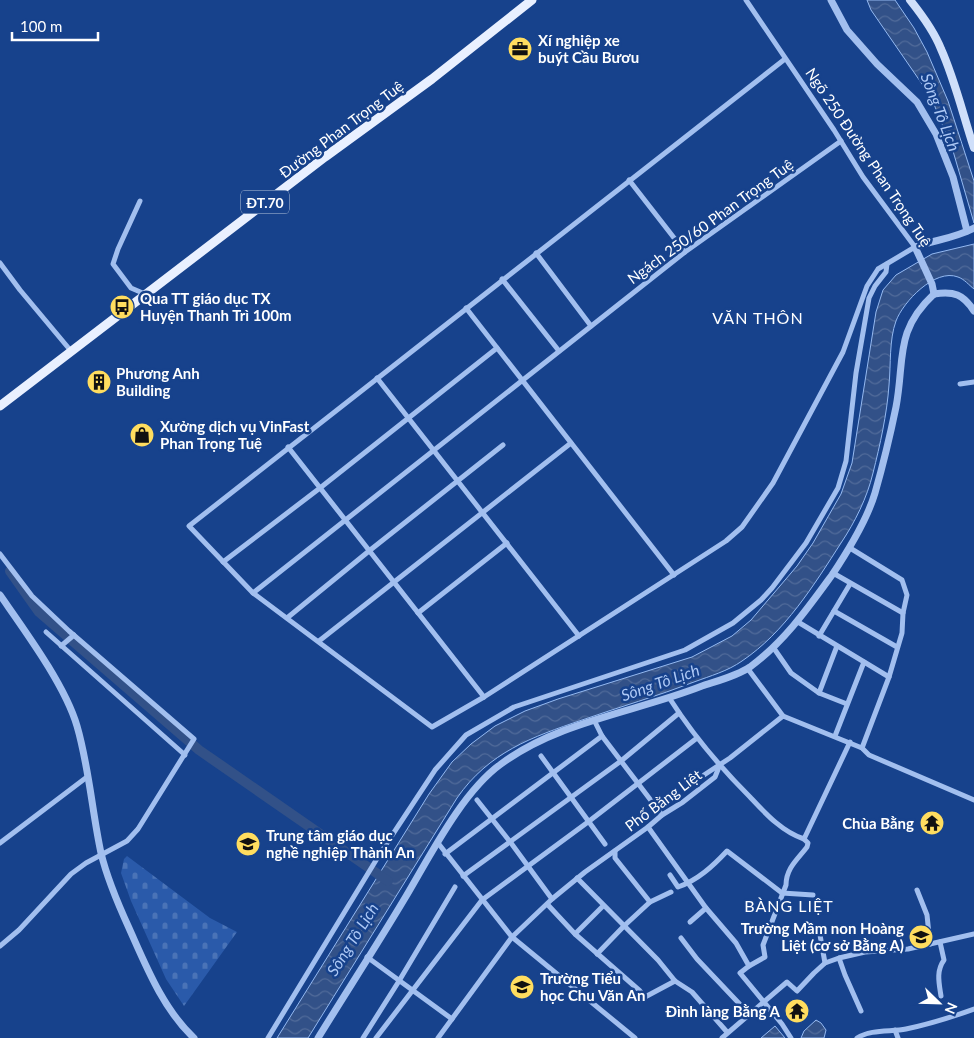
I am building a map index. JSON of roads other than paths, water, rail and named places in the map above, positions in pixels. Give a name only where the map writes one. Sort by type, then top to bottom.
[{"type":"main road","name":"Đường Phan Trọng Tuệ","points":[[0,406],[325,157],[432,79],[532,0]]},
{"type":"main road","points":[[910,0],[925,20],[941,47],[974,148]]},
{"type":"street","name":"Ngõ 250 Đường Phan Trọng Tuệ","points":[[746,0],[863,177],[917,250],[932,284],[934,294]]},
{"type":"street","points":[[785,59],[189,526],[253,593],[432,727],[484,697],[726,541],[742,527],[773,483],[843,352],[867,286],[878,269],[929,242],[956,237],[971,229],[936,134],[917,102],[877,64],[847,30],[831,0]]},
{"type":"street","name":"Ngách 250/60 Phan Trọng Tuệ","points":[[253,593],[685,252],[841,142]]},
{"type":"street","points":[[629,180],[685,252]]},
{"type":"street","points":[[140,201],[118,249],[114,264],[131,288],[145,294]]},
{"type":"street","points":[[536,253],[593,324]]},
{"type":"street","points":[[0,262],[20,290],[71,352]]},
{"type":"street","points":[[268,1038],[381,852],[435,770],[466,735],[514,707],[685,650],[733,623],[761,600],[772,588],[806,543],[838,488],[846,461],[856,373],[869,298],[875,286],[886,272],[887,264]]},
{"type":"street","points":[[502,279],[559,351]]},
{"type":"street","points":[[318,1038],[438,843],[472,792],[499,765],[532,744],[594,720],[670,699],[748,669],[798,622],[850,548],[874,496],[896,406],[907,329],[921,306],[934,294],[956,293],[970,305],[974,312]]},
{"type":"street","points":[[466,308],[674,575]]},
{"type":"street","points":[[223,562],[497,348]]},
{"type":"street","points":[[377,378],[579,636]]},
{"type":"street","points":[[960,384],[974,382]]},
{"type":"street","points":[[318,641],[571,443]]},
{"type":"street","points":[[287,618],[503,445]]},
{"type":"street","points":[[288,447],[484,697]]},
{"type":"street","points":[[418,614],[507,543]]},
{"type":"street","points":[[850,548],[902,580],[907,595],[902,633],[898,647],[862,748]]},
{"type":"street","points":[[0,554],[32,596],[70,637],[194,739],[138,829],[127,841],[86,863],[70,874],[18,930],[0,946]]},
{"type":"street","points":[[833,573],[903,614]]},
{"type":"street","points":[[820,636],[850,584]]},
{"type":"street","points":[[0,595],[53,676],[67,702],[77,725],[102,855],[118,903],[141,956],[167,1005],[194,1038]]},
{"type":"street","points":[[834,611],[898,647]]},
{"type":"street","points":[[798,622],[889,676]]},
{"type":"street","points":[[46,632],[185,755]]},
{"type":"street","points":[[61,646],[70,637]]},
{"type":"street","points":[[819,693],[837,646]]},
{"type":"street","points":[[773,647],[791,673],[819,693],[847,704]]},
{"type":"street","points":[[835,736],[864,662]]},
{"type":"street","points":[[748,669],[783,716],[850,742],[862,748],[869,755],[974,800]]},
{"type":"street","points":[[670,699],[719,766],[764,811],[787,831],[808,844],[792,864],[786,877],[786,885],[763,945],[766,957],[740,973],[782,1024],[791,1038]]},
{"type":"street","points":[[463,876],[621,761],[679,713]]},
{"type":"street","name":"Phố Bằng Liệt","points":[[438,1038],[512,938],[548,905],[552,899],[577,878],[715,777],[719,766],[783,716]]},
{"type":"street","points":[[594,720],[602,736],[662,815]]},
{"type":"street","points":[[445,854],[602,736]]},
{"type":"street","points":[[376,1038],[482,900],[697,738]]},
{"type":"street","points":[[804,840],[850,742]]},
{"type":"street","points":[[541,756],[605,844]]},
{"type":"street","points":[[704,775],[719,766]]},
{"type":"street","points":[[0,843],[88,777]]},
{"type":"street","points":[[477,800],[512,842],[527,866],[552,899]]},
{"type":"street","points":[[648,827],[706,908],[736,943],[749,966]]},
{"type":"street","points":[[438,843],[512,938],[627,1036],[635,1038]]},
{"type":"street","points":[[615,851],[615,858],[650,902]]},
{"type":"street","points":[[670,875],[678,887],[689,883],[713,867],[728,851],[782,893],[813,895]]},
{"type":"street","points":[[577,878],[658,960],[675,981],[692,992],[727,1032]]},
{"type":"street","points":[[363,1038],[455,887]]},
{"type":"street","points":[[918,890],[926,915],[930,944]]},
{"type":"street","points":[[597,954],[650,902],[671,892]]},
{"type":"street","points":[[548,905],[575,934],[640,991],[645,998],[675,981]]},
{"type":"street","points":[[575,934],[603,906]]},
{"type":"street","points":[[690,922],[706,908]]},
{"type":"street","points":[[722,1038],[787,982],[797,991],[825,963],[866,952],[908,949],[974,934]]},
{"type":"street","points":[[820,935],[825,963]]},
{"type":"street","points":[[681,938],[697,959],[750,1015]]},
{"type":"street","points":[[940,942],[944,960],[938,975],[941,996]]},
{"type":"street","points":[[367,957],[452,1019]]},
{"type":"street","points":[[839,958],[861,1011]]},
{"type":"street","points":[[857,1038],[880,1031],[895,1030],[942,1020],[974,1009]]},
{"type":"street","points":[[895,1030],[898,1038]]},
{"type":"water","name":"Sông Tô Lịch","points":[[867,0],[895,0],[914,28],[927,52],[948,101],[974,181],[974,223],[953,151],[931,97],[871,10]]},
{"type":"water","name":"Sông Tô Lịch","points":[[974,244],[974,289],[958,277],[940,277],[921,288],[913,296],[905,305],[896,321],[892,336],[885,418],[876,462],[867,492],[860,510],[846,535],[798,607],[785,622],[757,649],[731,668],[546,733],[513,748],[483,769],[457,798],[308,1038],[277,1038],[429,794],[452,762],[471,744],[495,726],[525,711],[692,657],[732,636],[751,620],[797,566],[813,543],[841,494],[852,463],[876,312],[883,290],[896,275],[932,254]]},
{"type":"water","points":[[816,1020],[826,1030],[824,1038],[801,1038],[804,1031]]},
{"type":"water","points":[[775,1026],[785,1038],[761,1038]]},
{"type":"waterway","points":[[10,571],[39,612],[199,750],[388,881]]},
{"type":"place","name":"Xí nghiệp xe buýt Cầu Bươu","points":[[520,49]]},
{"type":"place","name":"Qua TT giáo dục TX Huyện Thanh Trì 100m","points":[[122,307]]},
{"type":"place","name":"Phương Anh Building","points":[[99,382]]},
{"type":"place","name":"Xưởng dịch vụ VinFast Phan Trọng Tuệ","points":[[142,435]]},
{"type":"place","name":"Chùa Bằng","points":[[932,823]]},
{"type":"place","name":"Trung tâm giáo dục nghề nghiệp Thành An","points":[[248,844]]},
{"type":"place","name":"Trường Mầm non Hoàng Liệt (cơ sở Bằng A)","points":[[921,937]]},
{"type":"place","name":"Trường Tiểu học Chu Văn An","points":[[522,987]]},
{"type":"place","name":"Đình làng Bằng A","points":[[797,1011]]},
{"type":"district","name":"VĂN THÔN","points":[[758,317]]},
{"type":"district","name":"BÀNG LIỆT","points":[[789,905]]}]
